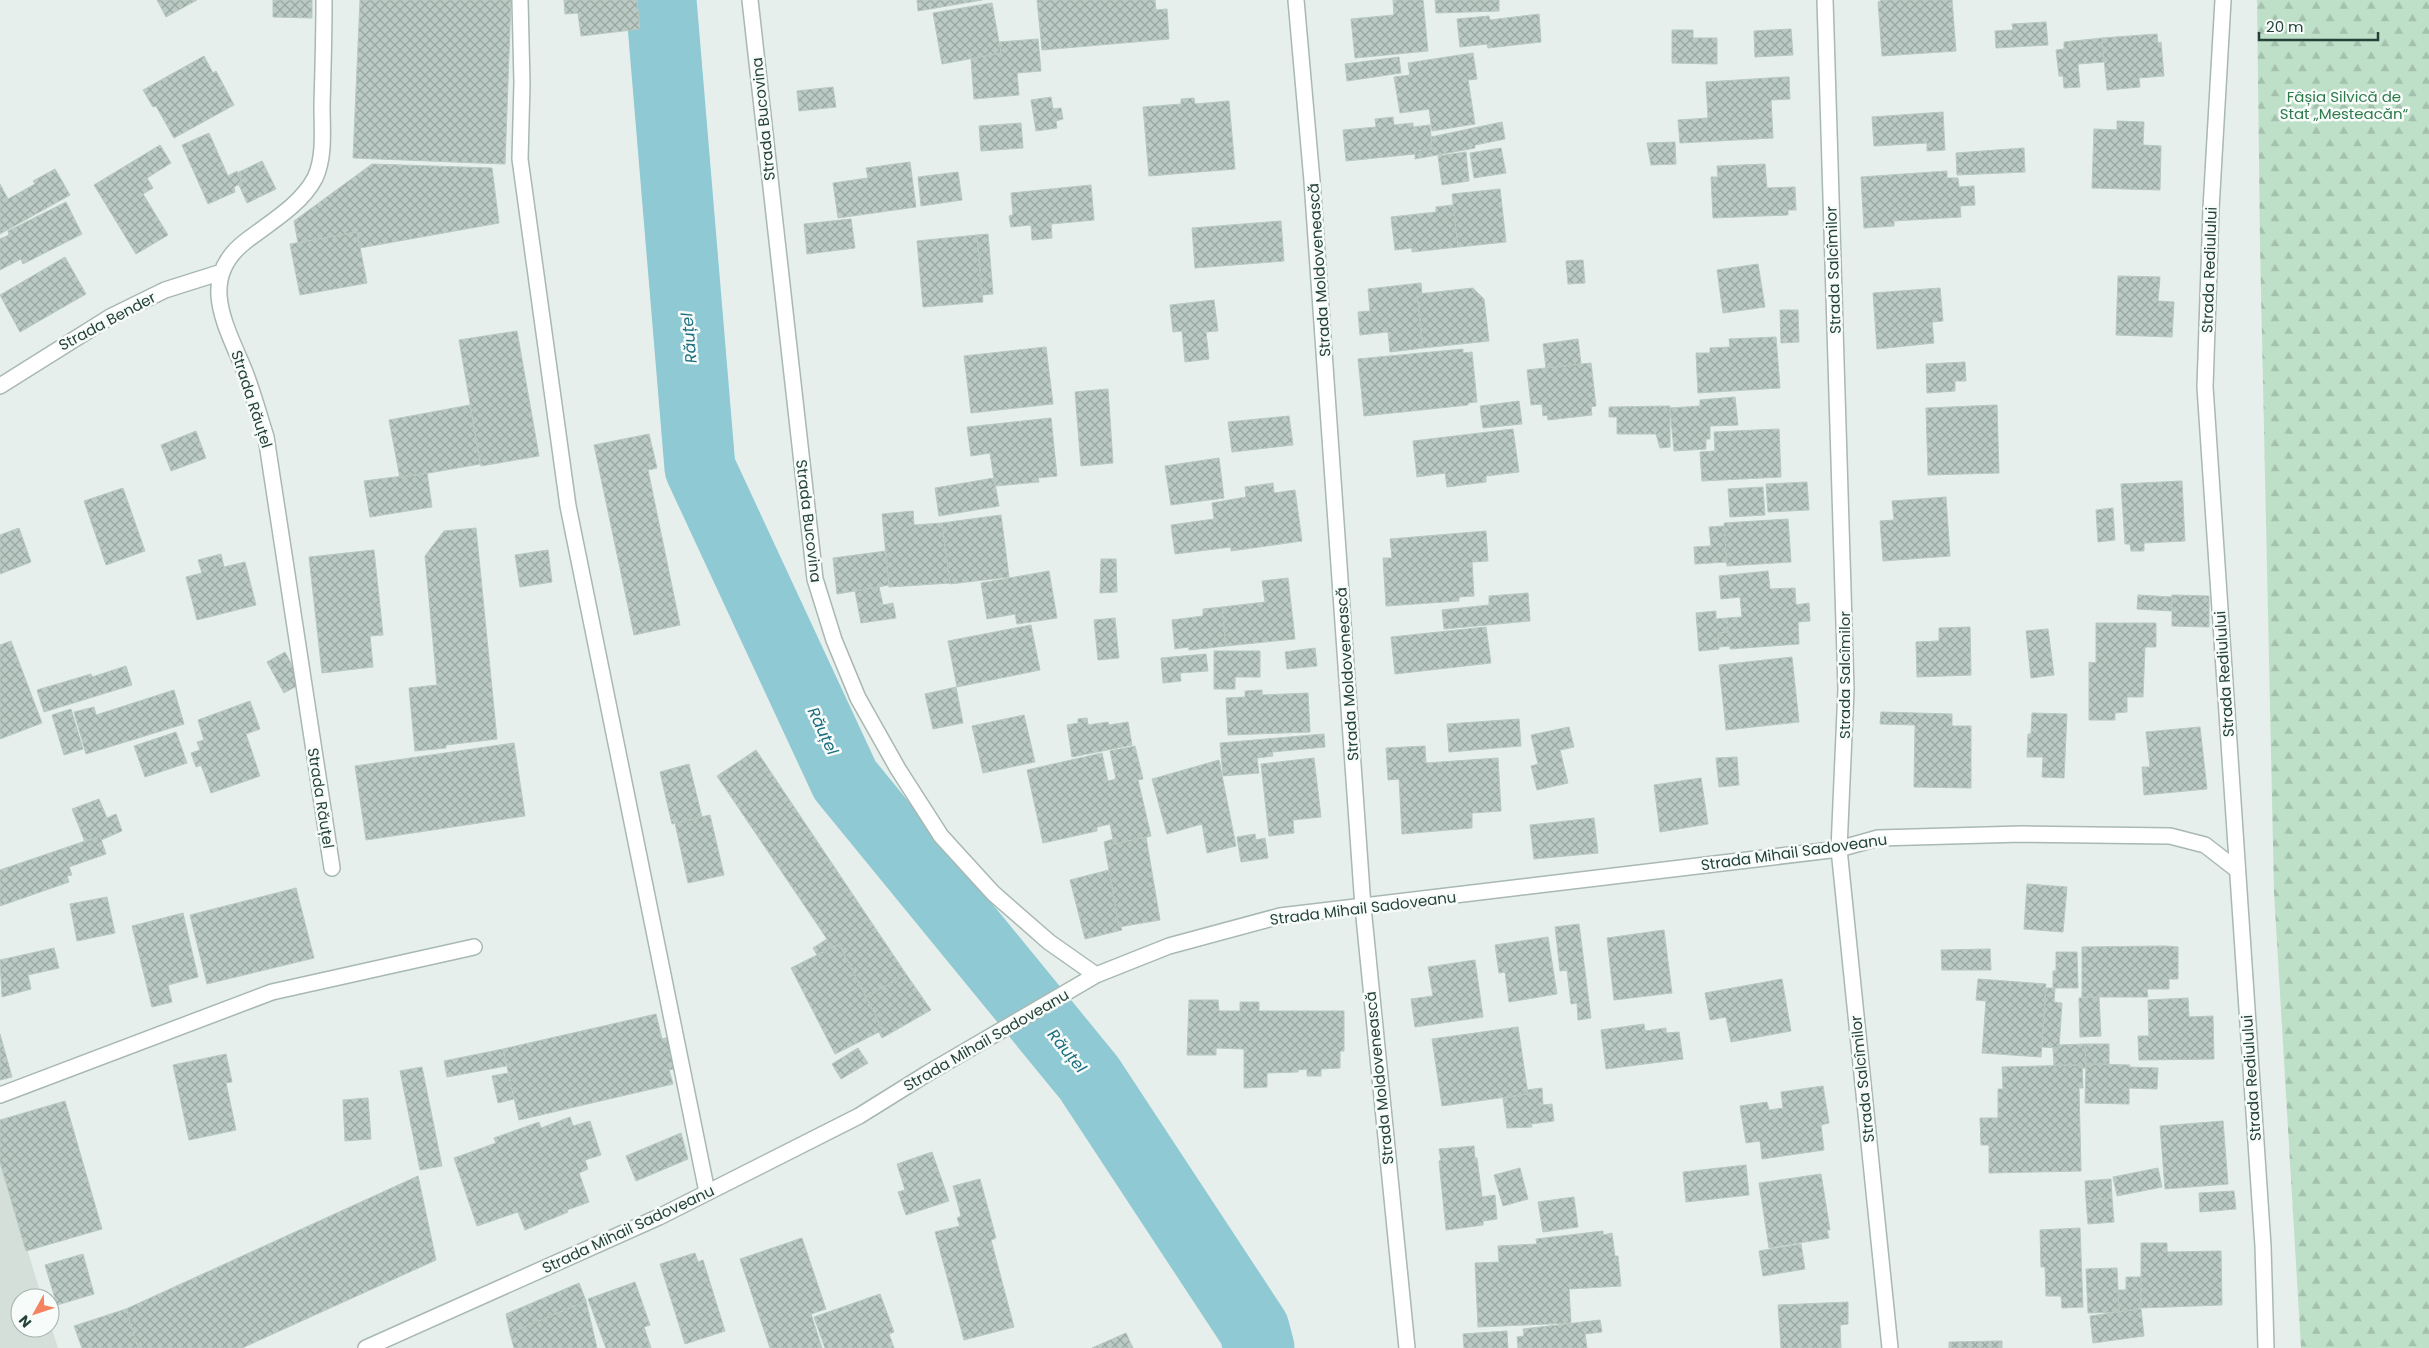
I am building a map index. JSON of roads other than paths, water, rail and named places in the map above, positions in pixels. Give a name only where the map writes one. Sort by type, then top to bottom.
[{"type":"street","name":"Strada Răuțel","points":[[324,0],[321,162],[306,193],[241,245],[229,258],[222,272],[218,287],[219,304],[248,378],[266,437],[332,868]]},
{"type":"street","points":[[520,0],[522,83],[520,159],[568,506],[707,1192]]},
{"type":"street","name":"Strada Bucovina","points":[[750,0],[814,579],[834,640],[858,698],[898,769],[941,836],[993,893],[1048,942],[1096,975]]},
{"type":"street","name":"Strada Moldovenească","points":[[1296,0],[1313,191],[1363,907],[1407,1348]]},
{"type":"street","name":"Strada Salcîmilor","points":[[1825,0],[1846,689],[1839,848],[1890,1348]]},
{"type":"street","name":"Strada Rediulului","points":[[2222,0],[2211,209],[2205,387],[2236,869],[2263,1246],[2266,1348]]},
{"type":"street","name":"Strada Bender","points":[[0,386],[110,317],[165,290],[222,272]]},
{"type":"street","name":"Strada Mihail Sadoveanu","points":[[366,1348],[659,1217],[859,1116],[928,1073],[1096,975],[1169,946],[1280,916],[1839,848],[1878,838],[2022,834],[2170,836],[2205,845],[2236,869]]},
{"type":"street","points":[[0,1095],[272,992],[474,947]]},
{"type":"waterway","name":"Răuțel","points":[[661,0],[700,468],[845,780],[1089,1078],[1254,1329],[1259,1348]]},
{"type":"park label","name":"Fâșia Silvică de Stat „Mesteacăn“","points":[[2344,104]]}]
